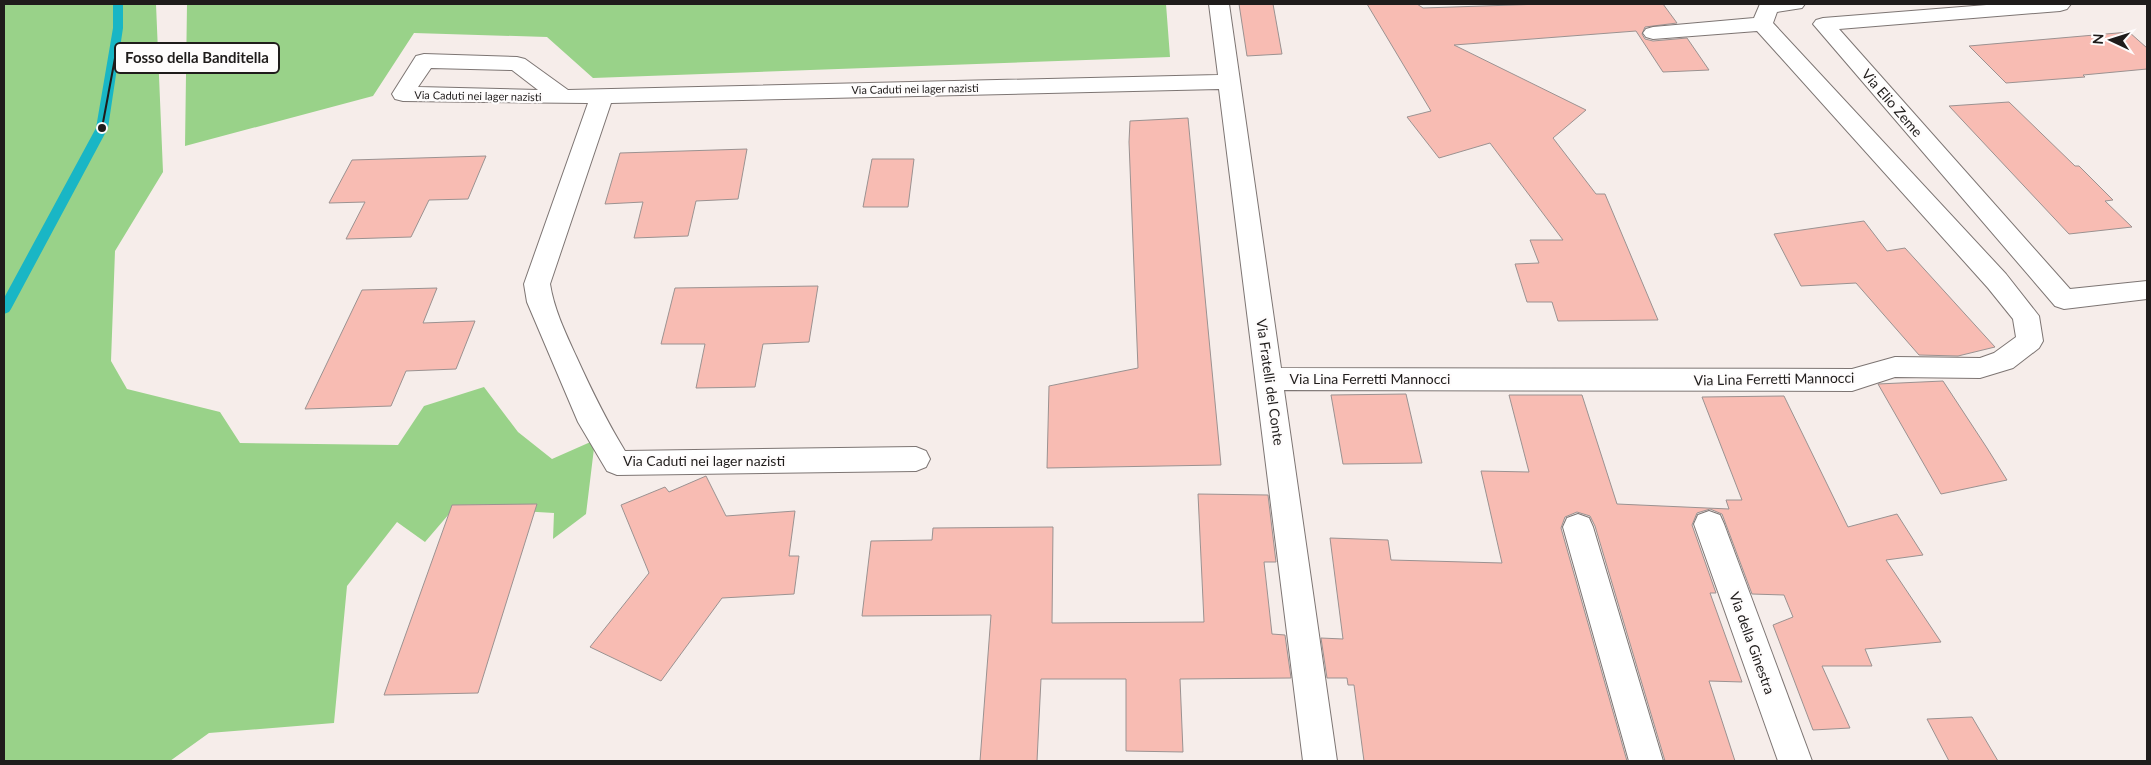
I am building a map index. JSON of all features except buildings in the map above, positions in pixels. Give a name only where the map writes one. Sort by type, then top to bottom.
[{"type":"street","name":"Via Fratelli del Conte","points":[[1218,4],[1320,761]]},
{"type":"street","points":[[1654,33],[1762,24],[1769,6],[1795,4]]},
{"type":"street","name":"Via Elio Zeme","points":[[2061,4],[1823,24],[2064,299],[2147,290]]},
{"type":"street","name":"Via Lina Ferretti Mannocci","points":[[1270,379],[1852,380],[1894,367],[1980,368],[2003,361],[2030,341],[2026,316],[1997,281],[1762,24]]},
{"type":"street","name":"Via Caduti nei lager nazisti","points":[[563,97],[517,64],[424,61],[403,94],[563,97],[1229,82]]},
{"type":"street","name":"Via Caduti nei lager nazisti","points":[[602,96],[537,284],[540,302],[592,422],[617,463],[916,459]]},
{"type":"street","name":"Via della Ginestra","points":[[1709,524],[1795,761]]},
{"type":"street","points":[[1578,527],[1646,761]]},
{"type":"green space","points":[[4,4],[156,4],[163,172],[115,251],[111,361],[127,389],[220,412],[240,443],[398,445],[424,406],[484,387],[518,432],[552,459],[595,440],[586,514],[553,539],[554,513],[455,507],[425,542],[397,522],[347,586],[334,723],[209,733],[170,761],[4,761]]},
{"type":"green space","points":[[187,4],[1166,4],[1170,57],[593,78],[547,37],[414,33],[373,96],[185,146]]},
{"type":"waterway","points":[[4,309],[102,128],[118,28],[118,4]]},
{"type":"place","name":"Fosso della Banditella","points":[[102,128]]}]
